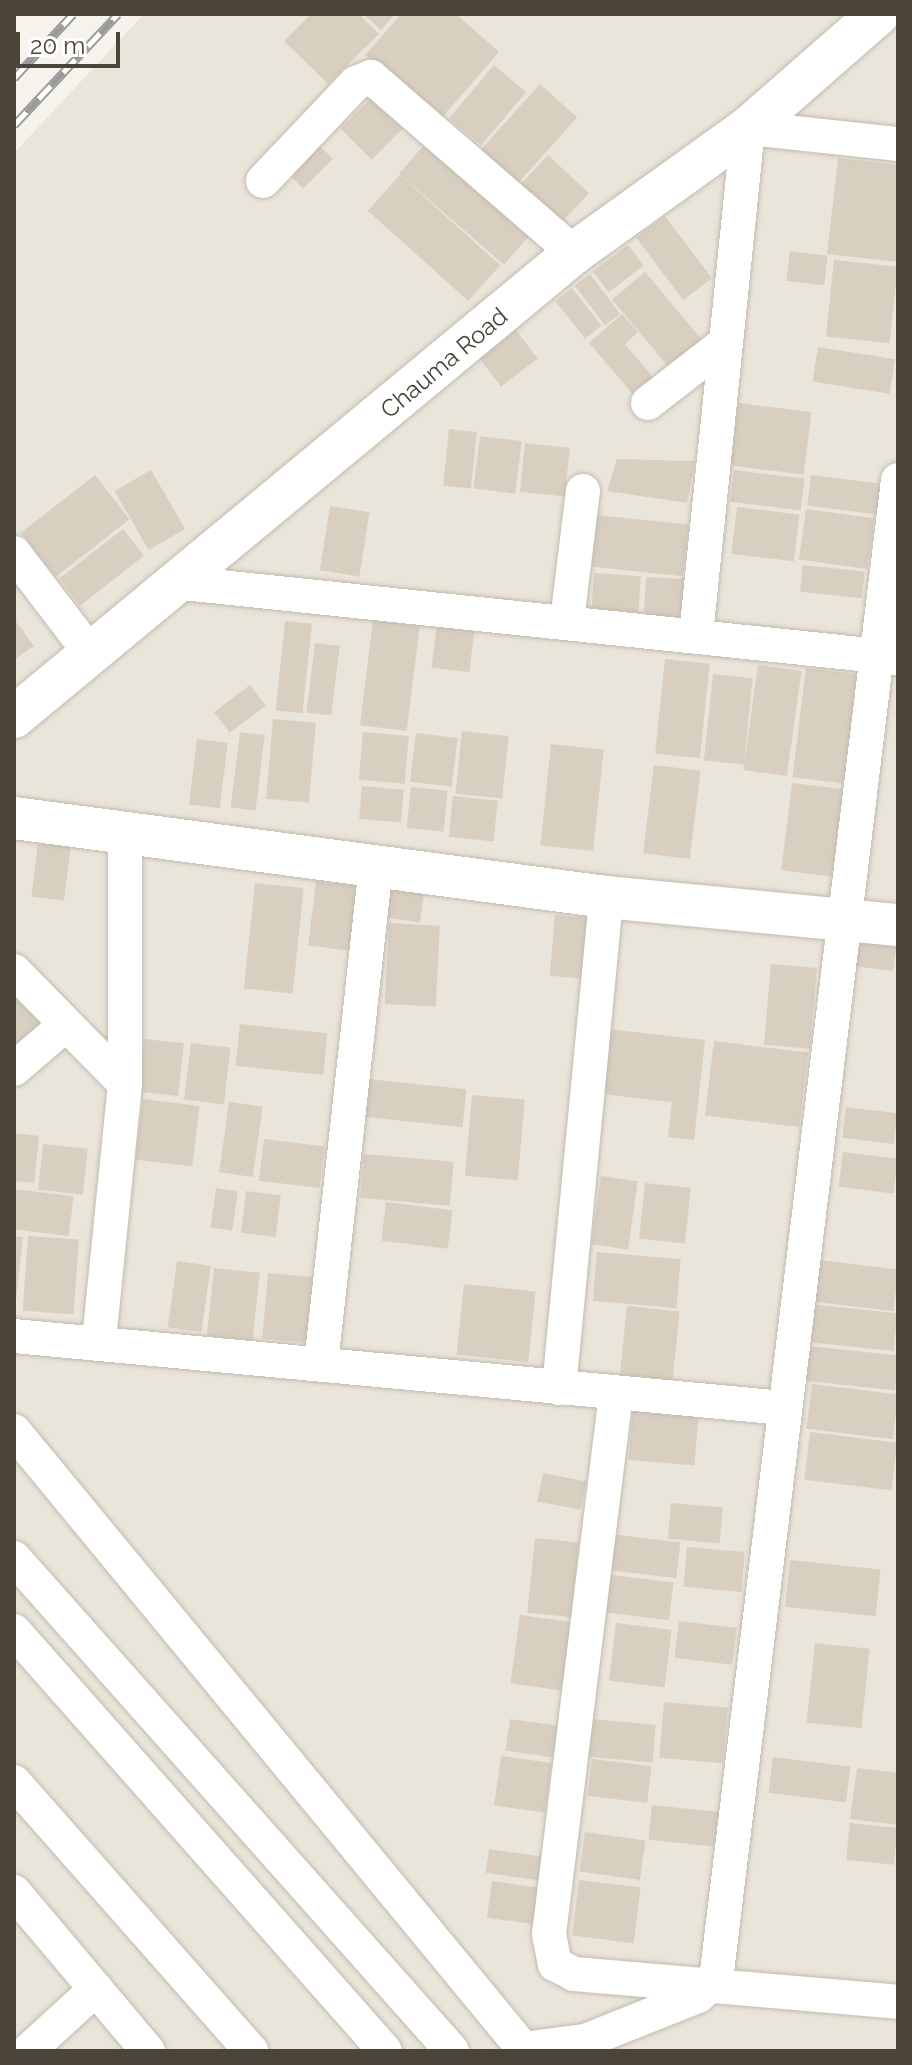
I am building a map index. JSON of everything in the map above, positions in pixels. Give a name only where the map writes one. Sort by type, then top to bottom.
[{"type":"street","name":"Chauma Road","points":[[14,717],[183,583],[574,253],[748,128],[878,14]]},
{"type":"street","points":[[263,181],[356,83],[371,77],[574,253]]},
{"type":"street","points":[[696,635],[748,128],[898,144]]},
{"type":"street","points":[[648,403],[725,343]]},
{"type":"street","points":[[14,1431],[524,2050],[585,2041],[698,1996],[716,1980],[845,918],[889,657],[898,480]]},
{"type":"street","points":[[567,621],[583,491]]},
{"type":"street","points":[[14,553],[91,654]]},
{"type":"street","points":[[183,583],[889,657]]},
{"type":"street","points":[[14,818],[606,897],[898,925]]},
{"type":"street","points":[[99,1342],[125,1084],[125,832]]},
{"type":"street","points":[[321,1364],[376,865]]},
{"type":"street","points":[[559,1388],[606,897]]},
{"type":"street","points":[[14,971],[64,1026],[125,1084]]},
{"type":"street","points":[[14,1069],[64,1026]]},
{"type":"street","points":[[14,1336],[785,1408]]},
{"type":"street","points":[[616,1394],[551,1953],[558,1967],[574,1974],[716,1980],[898,2002]]},
{"type":"street","points":[[14,1558],[452,2051]]},
{"type":"street","points":[[14,1631],[385,2051]]},
{"type":"street","points":[[14,1782],[251,2051]]},
{"type":"street","points":[[14,1892],[148,2051]]},
{"type":"street","points":[[28,2051],[96,1989]]},
{"type":"shaded area","points":[[144,14],[898,14],[898,2051],[14,2051],[14,153]]},
{"type":"building","points":[[311,14],[359,14],[379,34],[328,84],[284,41]]},
{"type":"building","points":[[363,14],[395,14],[381,30]]},
{"type":"building","points":[[401,14],[456,14],[499,52],[440,120],[365,55]]},
{"type":"building","points":[[494,65],[526,92],[481,146],[449,119]]},
{"type":"building","points":[[540,84],[577,117],[518,184],[480,150]]},
{"type":"building","points":[[373,96],[404,127],[372,160],[340,129]]},
{"type":"building","points":[[313,139],[333,159],[303,188],[283,169]]},
{"type":"building","points":[[424,145],[529,236],[504,265],[399,174]]},
{"type":"building","points":[[548,155],[589,193],[560,225],[519,186]]},
{"type":"building","points":[[838,158],[898,165],[898,262],[827,254]]},
{"type":"building","points":[[400,175],[500,265],[468,301],[368,211]]},
{"type":"building","points":[[665,216],[712,278],[683,300],[636,238]]},
{"type":"building","points":[[628,245],[644,266],[609,292],[593,271]]},
{"type":"building","points":[[790,251],[828,256],[824,285],[786,281]]},
{"type":"building","points":[[834,260],[898,267],[890,343],[826,337]]},
{"type":"building","points":[[645,272],[707,346],[674,374],[612,300]]},
{"type":"building","points":[[590,274],[620,314],[605,325],[575,285]]},
{"type":"building","points":[[572,288],[602,326],[585,339],[555,301]]},
{"type":"building","points":[[622,314],[638,332],[625,344],[657,382],[637,399],[589,343]]},
{"type":"building","points":[[516,330],[538,359],[501,386],[479,358]]},
{"type":"building","points":[[818,347],[895,359],[890,394],[813,382]]},
{"type":"building","points":[[738,403],[811,412],[804,475],[730,466]]},
{"type":"building","points":[[449,429],[477,432],[471,489],[443,486]]},
{"type":"building","points":[[480,436],[522,441],[515,494],[474,489]]},
{"type":"building","points":[[525,443],[570,448],[565,496],[520,492]]},
{"type":"building","points":[[617,459],[695,461],[687,503],[607,491]]},
{"type":"building","points":[[151,470],[185,529],[149,550],[115,491]]},
{"type":"building","points":[[734,470],[804,479],[801,510],[730,502]]},
{"type":"building","points":[[95,475],[129,519],[55,577],[21,533]]},
{"type":"building","points":[[811,475],[881,484],[878,514],[807,506]]},
{"type":"building","points":[[330,506],[370,512],[359,576],[320,570]]},
{"type":"building","points":[[737,507],[800,515],[794,561],[731,554]]},
{"type":"building","points":[[806,509],[874,519],[867,569],[799,560]]},
{"type":"building","points":[[597,515],[688,525],[683,576],[592,567]]},
{"type":"building","points":[[123,529],[144,556],[80,606],[59,579]]},
{"type":"building","points":[[803,565],[865,571],[862,598],[800,592]]},
{"type":"building","points":[[594,573],[641,576],[638,612],[591,609]]},
{"type":"building","points":[[646,577],[686,579],[684,619],[644,617]]},
{"type":"building","points":[[14,619],[34,646],[14,660]]},
{"type":"building","points":[[373,620],[420,626],[407,731],[360,725]]},
{"type":"building","points":[[285,621],[312,624],[302,713],[276,711]]},
{"type":"building","points":[[437,623],[475,628],[469,672],[432,668]]},
{"type":"building","points":[[315,643],[340,646],[331,716],[306,712]]},
{"type":"building","points":[[665,659],[710,664],[700,758],[655,753]]},
{"type":"building","points":[[758,665],[802,671],[787,776],[743,770]]},
{"type":"building","points":[[806,668],[858,674],[844,784],[793,777]]},
{"type":"building","points":[[713,674],[753,678],[744,765],[704,761]]},
{"type":"building","points":[[250,685],[266,706],[230,733],[214,712]]},
{"type":"building","points":[[273,719],[316,723],[309,802],[266,799]]},
{"type":"building","points":[[462,731],[509,736],[502,799],[455,794]]},
{"type":"building","points":[[240,732],[265,735],[256,810],[231,807]]},
{"type":"building","points":[[363,732],[409,736],[405,784],[359,780]]},
{"type":"building","points":[[416,733],[458,738],[452,787],[410,782]]},
{"type":"building","points":[[197,739],[228,743],[220,808],[189,805]]},
{"type":"building","points":[[551,744],[604,750],[593,851],[540,845]]},
{"type":"building","points":[[654,765],[701,771],[690,859],[643,853]]},
{"type":"building","points":[[792,783],[844,789],[833,877],[781,870]]},
{"type":"building","points":[[362,786],[404,790],[401,823],[359,819]]},
{"type":"building","points":[[411,787],[448,791],[444,832],[407,828]]},
{"type":"building","points":[[453,796],[498,801],[493,841],[449,837]]},
{"type":"building","points":[[38,842],[71,846],[64,901],[31,897]]},
{"type":"building","points":[[391,876],[426,881],[420,922],[385,918]]},
{"type":"building","points":[[316,881],[358,886],[350,951],[308,946]]},
{"type":"building","points":[[255,883],[304,888],[293,994],[244,988]]},
{"type":"building","points":[[555,915],[591,918],[586,979],[550,976]]},
{"type":"building","points":[[389,923],[440,926],[436,1007],[385,1004]]},
{"type":"building","points":[[855,929],[898,934],[893,971],[850,966]]},
{"type":"building","points":[[771,964],[817,968],[810,1049],[764,1045]]},
{"type":"building","points":[[14,991],[43,1023],[14,1049]]},
{"type":"building","points":[[240,1024],[328,1033],[323,1075],[236,1066]]},
{"type":"building","points":[[608,1029],[705,1040],[694,1140],[668,1137],[672,1102],[601,1094]]},
{"type":"building","points":[[144,1039],[184,1043],[178,1096],[138,1092]]},
{"type":"building","points":[[714,1041],[808,1053],[799,1127],[705,1115]]},
{"type":"building","points":[[191,1043],[231,1048],[224,1104],[184,1100]]},
{"type":"building","points":[[368,1079],[466,1089],[462,1127],[364,1117]]},
{"type":"building","points":[[472,1095],[525,1100],[518,1180],[465,1176]]},
{"type":"building","points":[[143,1099],[200,1106],[192,1166],[136,1160]]},
{"type":"building","points":[[229,1102],[263,1107],[253,1177],[219,1172]]},
{"type":"building","points":[[846,1107],[898,1113],[894,1144],[842,1138]]},
{"type":"building","points":[[14,1133],[39,1136],[34,1183],[14,1181]]},
{"type":"building","points":[[264,1139],[325,1146],[319,1188],[259,1181]]},
{"type":"building","points":[[43,1144],[88,1149],[83,1194],[38,1190]]},
{"type":"building","points":[[843,1152],[898,1159],[893,1193],[839,1187]]},
{"type":"building","points":[[364,1154],[454,1162],[450,1206],[360,1198]]},
{"type":"building","points":[[601,1176],[638,1181],[628,1249],[591,1244]]},
{"type":"building","points":[[645,1183],[691,1188],[685,1244],[639,1239]]},
{"type":"building","points":[[216,1188],[238,1191],[232,1231],[210,1228]]},
{"type":"building","points":[[14,1189],[74,1196],[69,1236],[14,1229]]},
{"type":"building","points":[[246,1191],[281,1195],[276,1237],[241,1233]]},
{"type":"building","points":[[386,1202],[453,1210],[448,1249],[381,1241]]},
{"type":"building","points":[[14,1236],[23,1237],[16,1300],[14,1300]]},
{"type":"building","points":[[28,1236],[79,1240],[74,1314],[23,1311]]},
{"type":"building","points":[[597,1252],[681,1259],[676,1308],[593,1301]]},
{"type":"building","points":[[820,1260],[898,1270],[893,1311],[815,1302]]},
{"type":"building","points":[[177,1261],[211,1266],[201,1332],[168,1327]]},
{"type":"building","points":[[214,1268],[260,1273],[253,1340],[207,1336]]},
{"type":"building","points":[[268,1273],[313,1277],[307,1343],[262,1339]]},
{"type":"building","points":[[464,1284],[536,1292],[528,1362],[457,1355]]},
{"type":"building","points":[[809,1304],[898,1313],[894,1351],[805,1342]]},
{"type":"building","points":[[627,1306],[680,1312],[672,1389],[619,1384]]},
{"type":"building","points":[[808,1346],[898,1355],[895,1390],[804,1381]]},
{"type":"building","points":[[812,1384],[898,1395],[893,1439],[807,1429]]},
{"type":"building","points":[[633,1409],[699,1415],[694,1466],[629,1460]]},
{"type":"building","points":[[810,1432],[897,1443],[891,1490],[804,1480]]},
{"type":"building","points":[[543,1473],[586,1481],[581,1510],[537,1501]]},
{"type":"building","points":[[671,1503],[723,1508],[720,1543],[668,1539]]},
{"type":"building","points":[[611,1534],[680,1543],[676,1578],[607,1570]]},
{"type":"building","points":[[535,1538],[579,1543],[571,1617],[527,1613]]},
{"type":"building","points":[[687,1547],[745,1552],[741,1592],[684,1587]]},
{"type":"building","points":[[790,1560],[881,1570],[876,1616],[785,1607]]},
{"type":"building","points":[[604,1574],[673,1583],[669,1620],[599,1612]]},
{"type":"building","points":[[520,1615],[571,1622],[562,1691],[510,1683]]},
{"type":"building","points":[[679,1621],[737,1628],[732,1665],[674,1658]]},
{"type":"building","points":[[616,1623],[672,1630],[665,1687],[609,1681]]},
{"type":"building","points":[[815,1643],[870,1649],[861,1728],[807,1723]]},
{"type":"building","points":[[664,1702],[728,1708],[723,1763],[659,1758]]},
{"type":"building","points":[[510,1719],[559,1726],[554,1758],[506,1751]]},
{"type":"building","points":[[591,1719],[656,1725],[652,1763],[588,1757]]},
{"type":"building","points":[[501,1756],[552,1763],[545,1813],[494,1806]]},
{"type":"building","points":[[773,1757],[850,1767],[846,1802],[769,1793]]},
{"type":"building","points":[[592,1759],[652,1766],[647,1803],[587,1796]]},
{"type":"building","points":[[857,1768],[898,1773],[898,1825],[850,1819]]},
{"type":"building","points":[[652,1805],[719,1812],[715,1847],[648,1840]]},
{"type":"building","points":[[850,1823],[898,1828],[894,1865],[846,1860]]},
{"type":"building","points":[[585,1832],[645,1840],[640,1880],[579,1872]]},
{"type":"building","points":[[489,1849],[541,1856],[538,1880],[486,1873]]},
{"type":"building","points":[[579,1880],[641,1888],[634,1943],[572,1936]]},
{"type":"building","points":[[492,1881],[540,1888],[534,1924],[487,1918]]},
{"type":"railway","points":[[14,78],[73,14]]},
{"type":"railway","points":[[14,125],[118,14]]}]
